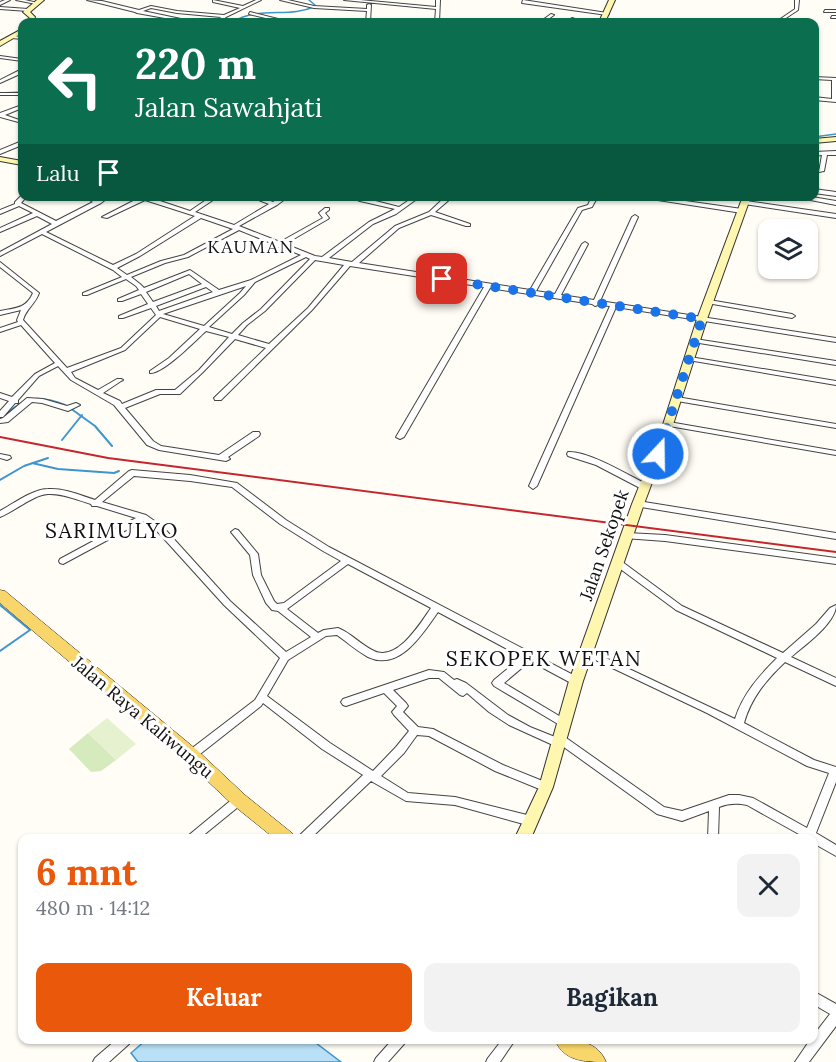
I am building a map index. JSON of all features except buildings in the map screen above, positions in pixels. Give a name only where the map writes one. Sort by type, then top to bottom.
[{"type":"main road","name":"Jalan Raya Kaliwungu","points":[[0,595],[191,755],[238,800],[281,834]]},
{"type":"main road","points":[[571,1044],[596,1062]]},
{"type":"street","points":[[0,6],[8,0]]},
{"type":"street","points":[[18,0],[39,1]]},
{"type":"street","points":[[89,0],[171,18]]},
{"type":"street","points":[[223,18],[260,0]]},
{"type":"street","points":[[282,0],[314,7],[367,10]]},
{"type":"street","points":[[346,0],[436,8]]},
{"type":"street","points":[[437,18],[438,0]]},
{"type":"street","points":[[525,0],[524,2],[540,7],[608,14]]},
{"type":"street","points":[[540,7],[547,0]]},
{"type":"street","points":[[605,18],[612,0]]},
{"type":"street","points":[[628,0],[634,0]]},
{"type":"street","points":[[784,18],[797,9],[797,0]]},
{"type":"street","points":[[0,6],[28,10],[39,1]]},
{"type":"street","points":[[214,1],[243,7]]},
{"type":"street","points":[[368,18],[367,10],[371,1]]},
{"type":"street","points":[[137,12],[151,7],[177,12],[225,16]]},
{"type":"street","points":[[28,10],[27,14],[33,18]]},
{"type":"street","points":[[825,11],[836,11]]},
{"type":"street","points":[[250,13],[269,18]]},
{"type":"street","points":[[548,18],[552,15]]},
{"type":"street","points":[[0,44],[18,34]]},
{"type":"street","points":[[0,38],[18,38]]},
{"type":"street","points":[[0,57],[18,59]]},
{"type":"street","points":[[0,82],[18,73]]},
{"type":"street","points":[[0,75],[18,77]]},
{"type":"street","points":[[819,78],[835,79],[835,100],[819,98]]},
{"type":"street","points":[[0,94],[18,94]]},
{"type":"street","points":[[0,115],[18,107]]},
{"type":"street","points":[[0,115],[18,121]]},
{"type":"street","points":[[819,141],[836,139]]},
{"type":"street","points":[[0,152],[18,145]]},
{"type":"street","points":[[819,154],[836,153]]},
{"type":"street","points":[[821,171],[825,154]]},
{"type":"street","points":[[0,159],[18,162]]},
{"type":"street","points":[[819,192],[836,194]]},
{"type":"street","points":[[18,200],[36,214],[57,224]]},
{"type":"street","points":[[819,200],[836,203]]},
{"type":"street","points":[[105,217],[134,201]]},
{"type":"street","points":[[155,201],[237,227],[304,256],[595,304],[836,340]]},
{"type":"street","points":[[192,212],[210,201]]},
{"type":"street","points":[[270,201],[275,204]]},
{"type":"street","points":[[85,294],[163,262],[186,256],[280,201]]},
{"type":"street","points":[[363,201],[368,203],[377,201],[400,209]]},
{"type":"street","points":[[324,260],[371,223],[390,215],[411,201]]},
{"type":"street","points":[[218,398],[310,309],[351,263],[397,227],[431,213],[445,201]]},
{"type":"street","points":[[532,294],[580,209],[590,206],[592,201]]},
{"type":"street","points":[[726,201],[836,216]]},
{"type":"street","points":[[0,253],[99,202]]},
{"type":"street","name":"Jalan Sekopek","points":[[525,834],[546,787],[557,741],[576,681],[627,536],[644,505],[645,487],[693,359],[695,341],[702,319],[745,202]]},
{"type":"street","points":[[0,212],[20,204]]},
{"type":"street","points":[[278,246],[326,218],[322,213],[327,209]]},
{"type":"street","points":[[431,213],[468,225]]},
{"type":"street","points":[[0,230],[36,214]]},
{"type":"street","points":[[112,268],[138,255],[201,215]]},
{"type":"street","points":[[390,215],[397,227]]},
{"type":"street","points":[[595,304],[635,217]]},
{"type":"street","points":[[42,232],[112,268],[142,291],[159,314],[233,338],[271,347]]},
{"type":"street","points":[[557,297],[585,244]]},
{"type":"street","points":[[67,372],[123,349],[159,314],[253,281],[304,256]]},
{"type":"street","points":[[122,407],[159,392],[177,392],[201,371],[245,324],[264,310],[314,258]]},
{"type":"street","points":[[0,264],[36,293],[20,318],[21,323],[73,379],[122,407],[154,446],[224,458],[256,434]]},
{"type":"street","points":[[120,300],[190,272],[217,292]]},
{"type":"street","points":[[152,372],[242,294],[253,281]]},
{"type":"street","points":[[121,317],[207,284]]},
{"type":"street","points":[[400,437],[487,286]]},
{"type":"street","points":[[709,302],[792,316]]},
{"type":"street","points":[[533,486],[613,306]]},
{"type":"street","points":[[0,313],[27,307]]},
{"type":"street","points":[[0,330],[21,323]]},
{"type":"street","points":[[695,341],[836,363]]},
{"type":"street","points":[[693,359],[836,382]]},
{"type":"street","points":[[0,415],[38,375],[59,363]]},
{"type":"street","points":[[98,393],[119,380]]},
{"type":"street","points":[[0,395],[15,401]]},
{"type":"street","points":[[677,399],[836,426]]},
{"type":"street","points":[[0,421],[6,420],[30,400],[72,407]]},
{"type":"street","points":[[669,424],[836,453]]},
{"type":"street","points":[[572,454],[599,463],[645,487]]},
{"type":"street","points":[[95,504],[132,473],[229,484],[244,491],[297,531],[347,561],[576,681]]},
{"type":"street","points":[[0,514],[47,491],[143,517],[160,529],[227,603],[285,657]]},
{"type":"street","points":[[644,505],[836,536]]},
{"type":"street","points":[[63,561],[143,517]]},
{"type":"street","points":[[235,532],[254,554],[257,575],[272,607],[280,609],[317,637]]},
{"type":"street","points":[[627,536],[665,538],[836,561]]},
{"type":"street","points":[[280,609],[347,561]]},
{"type":"street","points":[[618,563],[679,608],[836,682]]},
{"type":"street","points":[[191,755],[263,698],[285,657],[317,637],[324,633],[338,631],[373,655],[394,654],[407,645],[436,608]]},
{"type":"street","points":[[738,724],[745,702],[782,657],[817,629],[836,608]]},
{"type":"street","points":[[586,652],[738,724],[811,763],[835,771],[810,834]]},
{"type":"street","points":[[528,657],[497,683],[563,723]]},
{"type":"street","points":[[346,702],[429,674],[441,675],[463,692]]},
{"type":"street","points":[[452,683],[471,690],[499,714],[534,733],[557,741],[661,811],[682,816],[733,798],[748,801],[808,834]]},
{"type":"street","points":[[385,688],[401,702],[403,706],[397,712],[415,731],[430,732],[499,768],[546,787]]},
{"type":"street","points":[[263,698],[326,746],[410,799],[455,801],[531,821]]},
{"type":"street","points":[[308,834],[400,750],[415,731]]},
{"type":"street","points":[[199,834],[238,800]]},
{"type":"street","points":[[713,834],[714,805]]},
{"type":"street","points":[[818,840],[836,851]]},
{"type":"street","points":[[818,1000],[836,1011]]},
{"type":"street","points":[[818,1040],[836,1016]]},
{"type":"street","points":[[99,1062],[120,1044]]},
{"type":"street","points":[[380,1062],[396,1044]]},
{"type":"street","points":[[492,1062],[506,1044]]},
{"type":"street","points":[[801,1062],[815,1044]]},
{"type":"green space","points":[[107,718],[136,744],[116,760],[88,733]]},
{"type":"green space","points":[[88,733],[116,760],[101,771],[91,772],[69,749]]},
{"type":"water","points":[[141,1044],[317,1044],[341,1062],[138,1062],[131,1053]]},
{"type":"waterway","points":[[241,18],[253,14],[295,12],[316,6],[309,0]]},
{"type":"waterway","points":[[0,93],[18,92]]},
{"type":"waterway","points":[[819,136],[836,134]]},
{"type":"waterway","points":[[0,419],[16,406],[30,400],[45,399],[65,405]]},
{"type":"waterway","points":[[70,408],[81,416]]},
{"type":"waterway","points":[[62,440],[81,416]]},
{"type":"waterway","points":[[81,416],[95,426],[112,446]]},
{"type":"waterway","points":[[33,463],[48,458]]},
{"type":"waterway","points":[[0,480],[33,463]]},
{"type":"waterway","points":[[33,463],[58,469],[114,473],[119,471]]},
{"type":"waterway","points":[[0,605],[30,630],[0,651]]},
{"type":"railway","points":[[0,437],[108,458],[836,552]]},
{"type":"district","name":"KAUMAN","points":[[251,246]]},
{"type":"district","name":"SARIMULYO","points":[[112,530]]},
{"type":"district","name":"SEKOPEK WETAN","points":[[544,658]]},
{"type":"route","points":[[442,279],[702,319],[658,454]]}]
